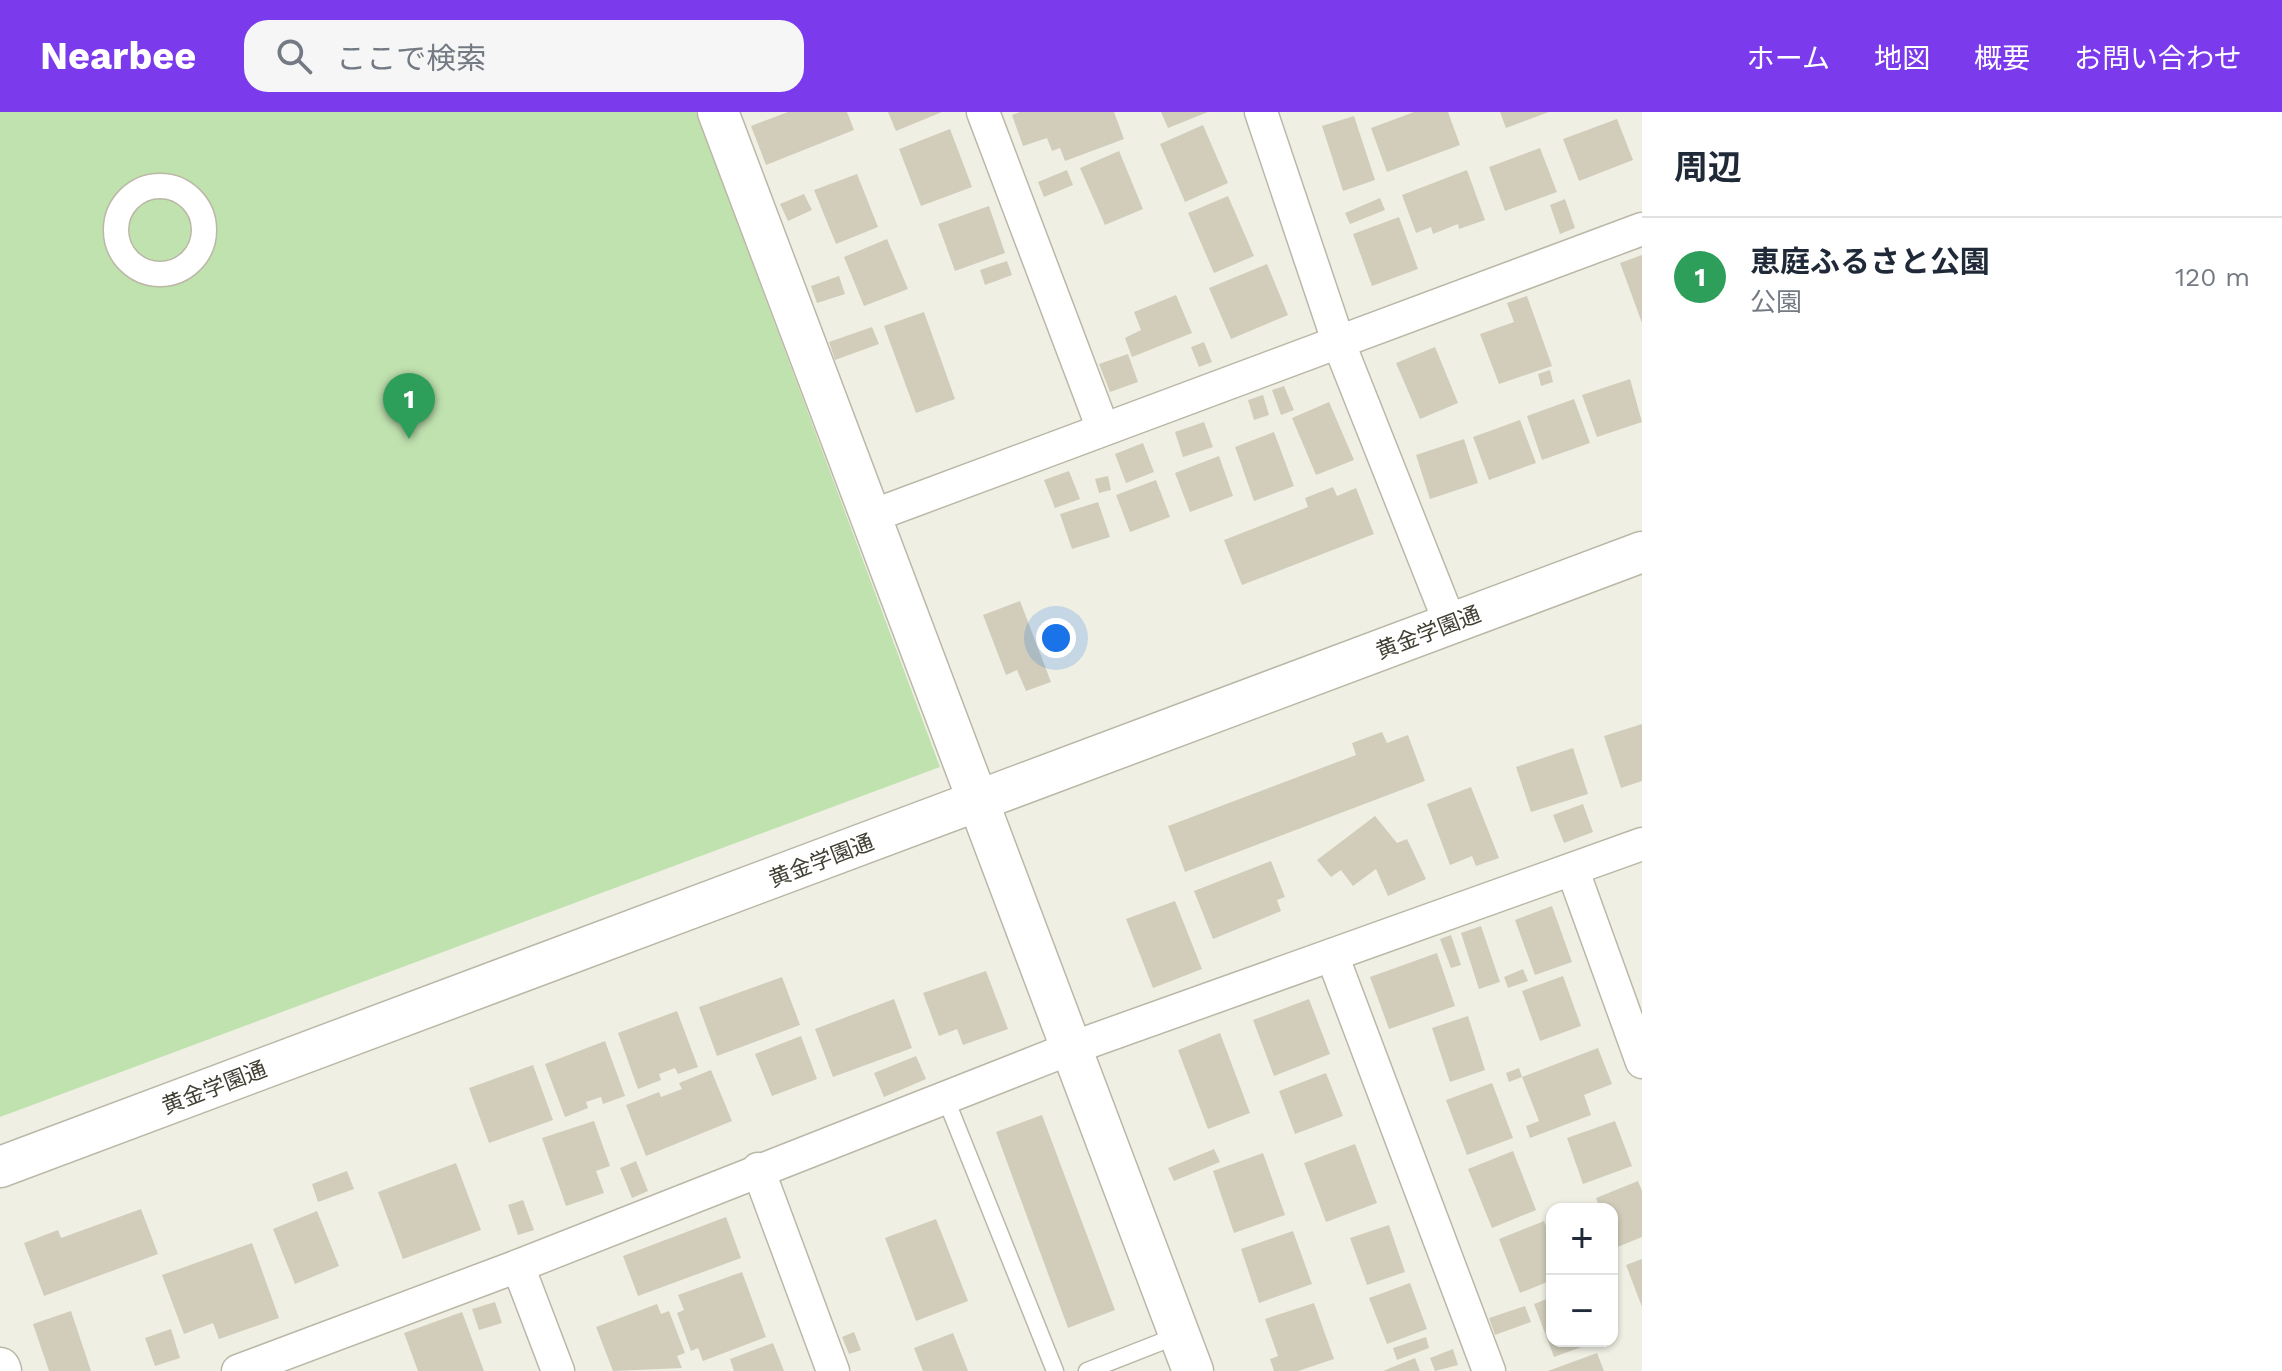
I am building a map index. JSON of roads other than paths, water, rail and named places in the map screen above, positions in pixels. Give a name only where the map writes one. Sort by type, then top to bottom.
[{"type":"street","points":[[718,112],[872,516],[975,802],[1186,1353]]},
{"type":"street","points":[[983,112],[1103,429]]},
{"type":"street","points":[[1261,112],[1338,341],[1450,623]]},
{"type":"street","points":[[872,516],[1642,229]]},
{"type":"street","name":"黄金学園通","points":[[0,1167],[1642,552]]},
{"type":"street","points":[[238,1371],[319,1357],[518,1266],[758,1169],[1069,1049],[1642,844]]},
{"type":"street","points":[[1573,871],[1642,1062]]},
{"type":"street","points":[[1332,955],[1489,1371]]},
{"type":"street","points":[[758,1169],[833,1371]]},
{"type":"street","points":[[518,1266],[558,1371]]},
{"type":"lane","points":[[945,1097],[1055,1371]]},
{"type":"lane","points":[[1087,1371],[1186,1353]]},
{"type":"place","name":"恵庭ふるさと公園","points":[[409,439]]}]
